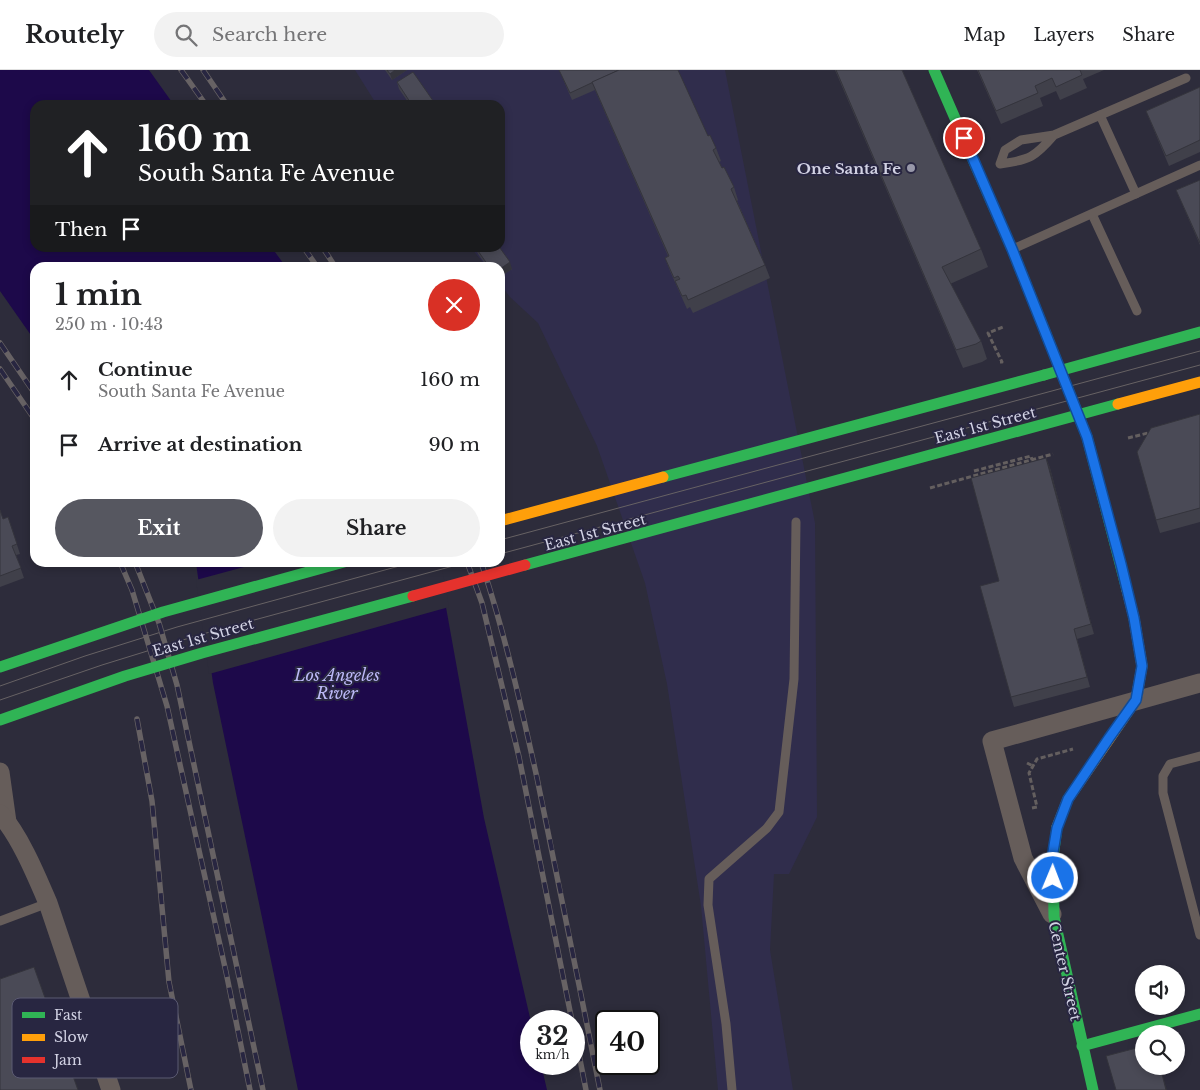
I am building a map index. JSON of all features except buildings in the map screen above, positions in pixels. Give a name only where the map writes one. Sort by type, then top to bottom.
[{"type":"main road","points":[[934,70],[990,168],[1012,249],[1087,437],[1134,618],[1142,666],[1136,700],[1068,799],[1057,828],[1052,858],[1054,917]]},
{"type":"main road","points":[[505,520],[1200,332]]},
{"type":"main road","name":"East 1st Street","points":[[0,720],[125,676],[202,653],[1200,382]]},
{"type":"main road","points":[[0,667],[155,615],[326,567]]},
{"type":"main road","name":"Center Street","points":[[1054,917],[1093,1090]]},
{"type":"main road","points":[[1082,1046],[1200,1014]]},
{"type":"street","points":[[1136,700],[1200,683]]},
{"type":"street","name":"Center Street","points":[[1054,917],[1023,858],[992,741],[1136,700]]},
{"type":"street","points":[[0,772],[2,821],[37,878],[48,903],[80,998]]},
{"type":"street","points":[[107,1078],[111,1090]]},
{"type":"lane","points":[[990,168],[1005,150],[1021,140],[1054,135],[1186,78]]},
{"type":"lane","points":[[1100,115],[1136,194]]},
{"type":"lane","points":[[990,168],[1019,162],[1038,154],[1054,135]]},
{"type":"lane","points":[[1012,249],[1200,165]]},
{"type":"lane","points":[[1092,214],[1137,311]]},
{"type":"lane","points":[[732,1090],[726,1024],[708,905],[709,879],[767,828],[779,812],[794,679],[796,522]]},
{"type":"lane","points":[[1200,756],[1170,764],[1163,776],[1162,793],[1200,935]]},
{"type":"lane","points":[[0,921],[48,903]]},
{"type":"path","points":[[994,364],[1002,362],[988,333],[1002,327]]},
{"type":"path","points":[[1128,438],[1155,431]]},
{"type":"path","points":[[930,488],[1053,454]]},
{"type":"path","points":[[974,471],[1031,456],[1032,460]]},
{"type":"path","points":[[1032,808],[1037,807],[1029,773],[1037,759],[1074,749]]},
{"type":"path","points":[[1027,763],[1033,766]]},
{"type":"shaded area","points":[[355,70],[725,70],[815,523],[817,817],[789,874],[774,874],[770,950],[793,1090],[718,1090],[701,906],[667,684],[645,583],[597,446],[538,323],[505,290],[505,262],[483,262],[474,252],[505,252],[505,100],[374,100]]},
{"type":"water","points":[[0,70],[149,70],[170,100],[30,100],[30,252],[275,252],[282,262],[30,262],[30,334],[0,291]]},
{"type":"water","name":"Los Angeles River","points":[[197,567],[439,567],[484,818],[528,1010],[520,1010],[520,1075],[544,1075],[547,1090],[298,1090],[213,683]]},
{"type":"pier","points":[[244,567],[442,567],[449,607],[209,674],[196,580]]},
{"type":"tram line","points":[[505,539],[1200,351]]},
{"type":"tram line","points":[[505,553],[1200,365]]},
{"type":"tram line","points":[[0,686],[85,656],[177,627],[396,567]]},
{"type":"tram line","points":[[0,700],[102,665],[199,635],[450,567]]},
{"type":"railway","points":[[181,70],[202,100]]},
{"type":"railway","points":[[203,70],[224,100]]},
{"type":"railway","points":[[307,252],[314,262]]},
{"type":"railway","points":[[326,252],[332,262]]},
{"type":"railway","points":[[0,343],[30,387]]},
{"type":"railway","points":[[0,369],[30,413]]},
{"type":"railway","points":[[122,567],[132,590],[167,706],[250,1090]]},
{"type":"railway","points":[[137,567],[159,623],[177,685],[263,1090]]},
{"type":"railway","points":[[469,567],[482,603],[519,757],[570,1010]]},
{"type":"railway","points":[[483,567],[519,697],[600,1090]]},
{"type":"railway","points":[[137,719],[152,801],[169,982],[172,998]]},
{"type":"railway","points":[[178,1026],[191,1090]]},
{"type":"railway","points":[[583,1075],[586,1090]]},
{"type":"traffic: fast","points":[[934,70],[1012,249],[1087,437],[1127,590]]},
{"type":"traffic: fast","points":[[1044,375],[1200,332]]},
{"type":"traffic: fast","points":[[663,477],[1044,375]]},
{"type":"traffic: fast","points":[[525,565],[1118,404]]},
{"type":"traffic: fast","points":[[0,667],[163,612],[326,567]]},
{"type":"traffic: fast","points":[[0,720],[125,676],[202,653],[413,596]]},
{"type":"traffic: fast","points":[[1057,827],[1053,858],[1054,917],[1093,1090]]},
{"type":"traffic: fast","points":[[1082,1046],[1200,1014]]},
{"type":"traffic: slow","points":[[1118,404],[1200,382]]},
{"type":"traffic: slow","points":[[505,520],[663,477]]},
{"type":"traffic: slow","points":[[1057,827],[1068,799],[1136,700],[1142,666],[1127,590]]},
{"type":"traffic: jam","points":[[413,596],[525,565]]},
{"type":"place","name":"One Santa Fe","points":[[911,168]]},
{"type":"route","points":[[964,138],[1012,249],[1087,437],[1134,618],[1142,666],[1136,700],[1068,799],[1057,828],[1052,858],[1053,878]]}]
